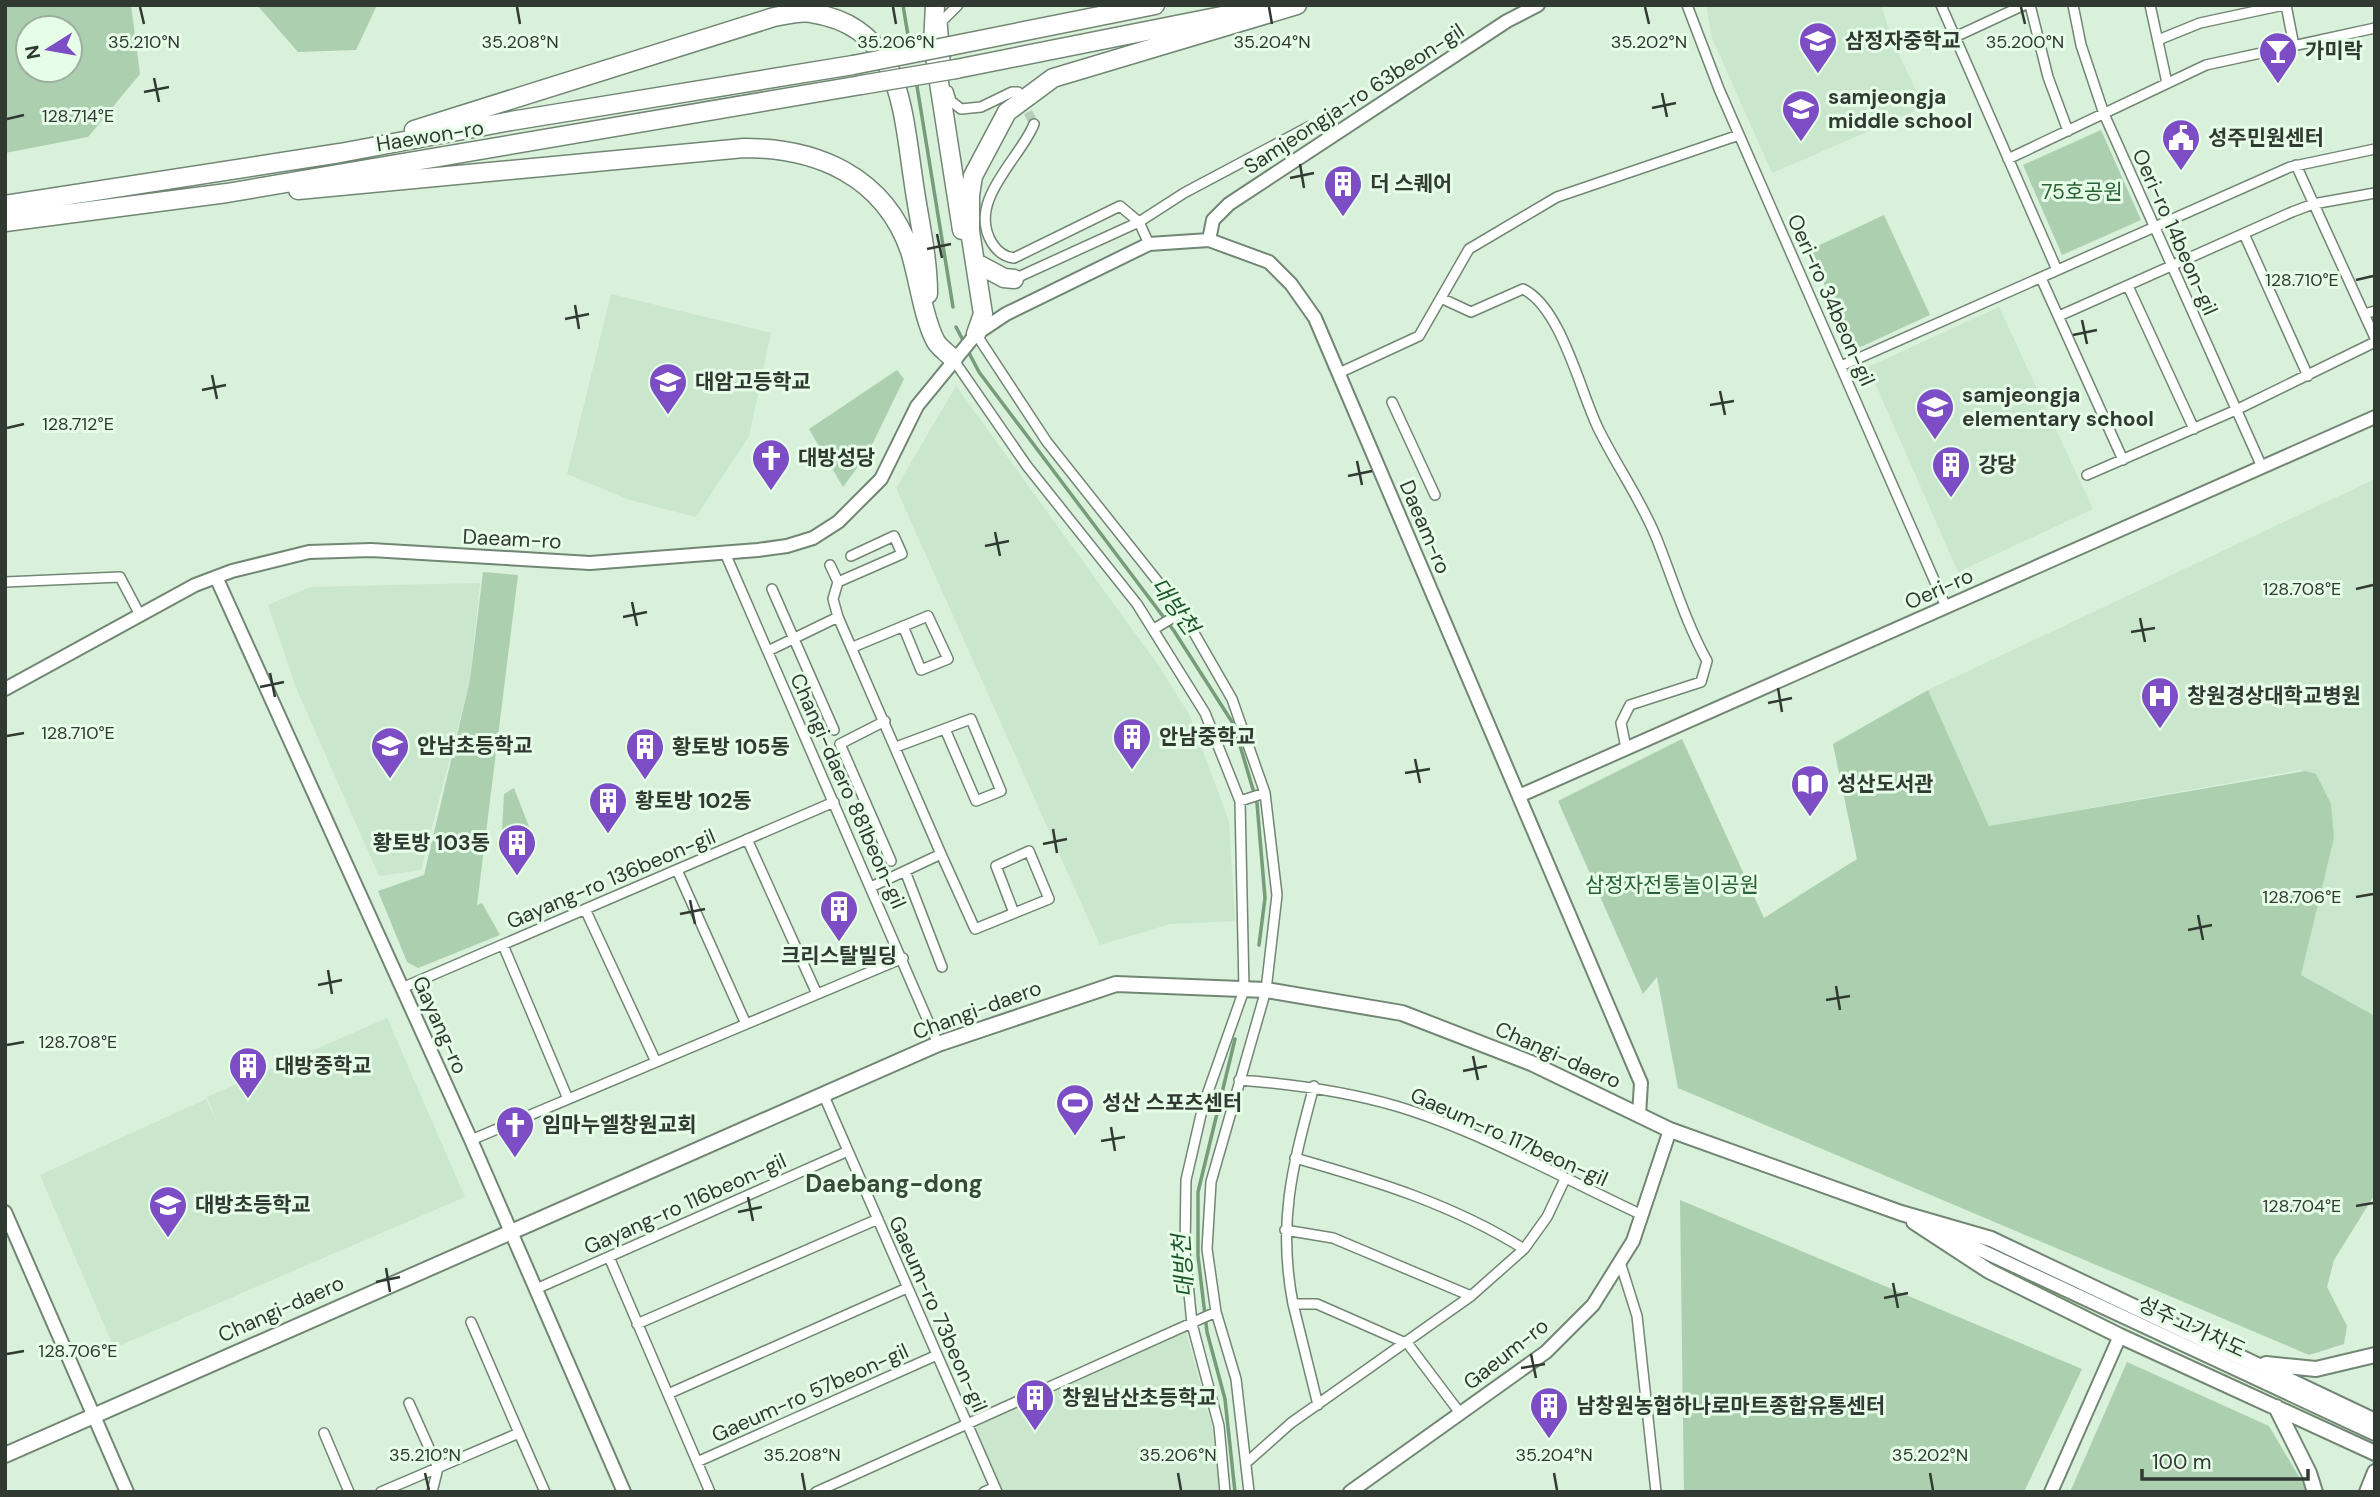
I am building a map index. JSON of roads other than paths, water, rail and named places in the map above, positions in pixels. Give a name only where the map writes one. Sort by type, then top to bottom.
[{"type":"highway","points":[[936,5],[933,44],[976,334]]},
{"type":"highway","name":"Haewon-ro","points":[[5,205],[340,153],[511,121],[853,65],[1154,5]]},
{"type":"highway","name":"Haewon-ro","points":[[5,222],[227,193],[956,69],[1277,5]]},
{"type":"highway","points":[[976,334],[983,314],[970,231],[973,176],[1007,112],[1053,78],[1297,5]]},
{"type":"highway","points":[[340,153],[774,17],[809,12],[850,24],[872,41],[890,66],[902,107],[928,278],[928,315]]},
{"type":"highway","points":[[227,193],[322,190],[722,149],[769,148],[796,152],[820,158],[843,169],[895,219],[909,251],[935,340],[953,359]]},
{"type":"highway","points":[[976,263],[1004,278],[1014,279]]},
{"type":"main road","name":"Changi-daero","points":[[5,1455],[937,1044],[1116,984],[1266,990],[1402,1013],[1531,1063],[1670,1130],[1901,1213]]},
{"type":"main road","points":[[1901,1213],[1989,1271],[2120,1336],[2375,1453]]},
{"type":"main road","points":[[1901,1213],[1992,1239],[2375,1421]]},
{"type":"main road","points":[[2249,1361],[2316,1369],[2375,1355]]},
{"type":"main road","points":[[2276,1407],[2309,1473],[2315,1492]]},
{"type":"main road","points":[[2367,1492],[2375,1472]]},
{"type":"street","points":[[958,5],[942,21],[951,101],[961,109],[982,107],[1012,92],[1018,92]]},
{"type":"street","name":"Samjeongja-ro 63beon-gil","points":[[1209,240],[1213,220],[1229,204],[1507,21],[1538,5]]},
{"type":"street","name":"Oeri-ro 34beon-gil","points":[[1687,5],[1739,135],[1946,607]]},
{"type":"street","points":[[1941,5],[2057,270]]},
{"type":"street","points":[[1955,37],[2024,5]]},
{"type":"street","points":[[2030,5],[2048,77],[2068,131]]},
{"type":"street","name":"Oeri-ro 14beon-gil","points":[[2073,5],[2081,45],[2104,114],[2262,467]]},
{"type":"street","points":[[2150,5],[2167,83]]},
{"type":"street","points":[[2158,40],[2200,23],[2285,5],[2294,46]]},
{"type":"street","points":[[2008,159],[2206,65],[2375,29]]},
{"type":"street","points":[[1034,124],[1028,139],[1017,151],[995,186],[988,207],[987,235],[996,249],[1014,258],[1121,205],[1139,222],[1149,244]]},
{"type":"street","points":[[1014,279],[1139,222],[1184,193],[1310,126]]},
{"type":"street","points":[[1339,373],[1419,336],[1443,299],[1469,249],[1557,197],[1739,135]]},
{"type":"street","points":[[1841,366],[2296,165],[2375,149]]},
{"type":"street","points":[[2087,475],[2236,410],[2375,340],[2296,165]]},
{"type":"street","points":[[2059,316],[2314,204],[2375,193]]},
{"type":"street","points":[[2244,234],[2308,376]]},
{"type":"street","name":"Daeam-ro","points":[[6,686],[216,577],[309,552],[371,550],[590,563],[787,546],[813,538],[838,522],[881,479],[916,406],[976,334],[1006,314],[1149,244],[1209,240],[1269,262],[1291,284],[1315,318],[1641,1083],[1639,1115]]},
{"type":"street","points":[[2040,278],[2123,460]]},
{"type":"street","points":[[2129,286],[2194,429]]},
{"type":"street","points":[[1443,299],[1471,312],[1523,289],[1533,294],[1554,325],[1597,426],[1655,535],[1689,628],[1707,661],[1701,682],[1630,705],[1621,723],[1626,748]]},
{"type":"street","points":[[2364,314],[2375,311]]},
{"type":"street","points":[[976,334],[1047,442],[1182,612],[1233,699],[1265,793],[1277,895],[1266,990],[1211,1182],[1207,1249],[1216,1312],[1236,1379],[1249,1492]]},
{"type":"street","points":[[953,359],[1027,466],[1154,629],[1205,713],[1240,801],[1244,990],[1203,1106],[1186,1180],[1185,1252],[1192,1324],[1219,1426],[1225,1492]]},
{"type":"street","points":[[1392,402],[1434,495]]},
{"type":"street","name":"Oeri-ro","points":[[1519,796],[2375,417]]},
{"type":"street","points":[[838,582],[902,554],[894,536],[851,556]]},
{"type":"street","name":"Changi-daero 881beon-gil","points":[[724,553],[903,958],[937,1044]]},
{"type":"street","points":[[830,565],[838,582],[833,599],[838,617],[975,929],[1049,899],[1029,851],[996,866],[1014,913]]},
{"type":"street","points":[[5,582],[120,577],[141,615]]},
{"type":"street","name":"Gayang-ro","points":[[216,577],[471,1140],[624,1492]]},
{"type":"street","points":[[772,589],[834,730]]},
{"type":"street","points":[[1154,629],[1182,612]]},
{"type":"street","points":[[853,647],[928,615],[948,659],[921,670],[903,626]]},
{"type":"street","points":[[768,651],[838,617]]},
{"type":"street","points":[[896,747],[971,719],[1001,791],[976,802],[945,729]]},
{"type":"street","points":[[885,722],[840,744],[891,861]]},
{"type":"street","points":[[1240,801],[1265,793]]},
{"type":"street","name":"Gayang-ro 136beon-gil","points":[[402,988],[834,802]]},
{"type":"street","points":[[747,839],[817,994]]},
{"type":"street","points":[[872,887],[941,854]]},
{"type":"street","points":[[677,870],[746,1024]]},
{"type":"street","points":[[905,871],[942,967]]},
{"type":"street","points":[[586,909],[656,1062]]},
{"type":"street","points":[[503,945],[568,1100]]},
{"type":"street","points":[[471,1140],[903,958]]},
{"type":"street","name":"Gaeum-ro 117beon-gil","points":[[1239,1080],[1314,1086],[1398,1107],[1640,1214]]},
{"type":"street","points":[[1314,1086],[1287,1195],[1285,1266],[1318,1405]]},
{"type":"street","name":"Gaeum-ro 73beon-gil","points":[[824,1096],[996,1489]]},
{"type":"street","name":"Gaeum-ro","points":[[1350,1492],[1546,1352],[1593,1306],[1633,1241],[1670,1130]]},
{"type":"street","name":"Gayang-ro 116beon-gil","points":[[536,1289],[848,1151]]},
{"type":"street","points":[[1295,1158],[1396,1187],[1481,1222],[1524,1249]]},
{"type":"street","points":[[1246,1463],[1318,1405],[1408,1344],[1471,1296],[1524,1249],[1547,1217],[1565,1179]]},
{"type":"street","points":[[5,1212],[127,1492]]},
{"type":"street","name":"Changi-daero","points":[[1901,1213],[1992,1256]]},
{"type":"street","points":[[637,1324],[877,1219]]},
{"type":"street","points":[[1285,1230],[1333,1238],[1471,1296]]},
{"type":"street","name":"성주고가차도","points":[[1992,1256],[2375,1434]]},
{"type":"street","name":"Gaeum-ro 57beon-gil","points":[[609,1257],[710,1492]]},
{"type":"street","points":[[1620,1262],[1637,1316],[1656,1492]]},
{"type":"street","points":[[668,1394],[907,1288]]},
{"type":"street","points":[[1293,1304],[1317,1304],[1408,1344],[1460,1413]]},
{"type":"street","points":[[816,1492],[968,1426],[1216,1312]]},
{"type":"street","points":[[471,1322],[545,1492]]},
{"type":"street","points":[[2051,1492],[2120,1336]]},
{"type":"street","name":"Gaeum-ro 57beon-gil","points":[[697,1462],[937,1355]]},
{"type":"street","points":[[409,1404],[438,1468],[432,1492]]},
{"type":"street","points":[[324,1433],[349,1492]]},
{"type":"street","points":[[381,1492],[519,1433]]},
{"type":"street","points":[[393,1487],[407,1492]]},
{"type":"street","points":[[984,1492],[996,1489]]},
{"type":"waterway","name":"대방천","points":[[903,5],[910,48]]},
{"type":"waterway","name":"대방천","points":[[916,80],[953,307]]},
{"type":"waterway","name":"대방천","points":[[956,327],[965,344]]},
{"type":"waterway","name":"대방천","points":[[968,351],[979,372],[1174,631],[1234,725],[1257,803],[1265,898],[1259,945]]},
{"type":"waterway","name":"대방천","points":[[1235,1039],[1198,1192],[1198,1256],[1207,1332],[1225,1399],[1235,1492]]},
{"type":"tunnel","points":[[1022,100],[1034,124]]},
{"type":"place","name":"삼정자중학교","points":[[1818,75]]},
{"type":"place","name":"가미락","points":[[2278,85]]},
{"type":"place","name":"samjeongja middle school","points":[[1801,143]]},
{"type":"place","name":"성주민원센터","points":[[2181,172]]},
{"type":"place","name":"더 스퀘어","points":[[1343,218]]},
{"type":"place","name":"대암고등학교","points":[[668,416]]},
{"type":"place","name":"samjeongja elementary school","points":[[1935,441]]},
{"type":"place","name":"대방성당","points":[[771,492]]},
{"type":"place","name":"강당","points":[[1951,499]]},
{"type":"place","name":"창원경상대학교병원","points":[[2160,730]]},
{"type":"place","name":"안남중학교","points":[[1132,771]]},
{"type":"place","name":"안남초등학교","points":[[390,780]]},
{"type":"place","name":"황토방 105동","points":[[645,781]]},
{"type":"place","name":"성산도서관","points":[[1810,818]]},
{"type":"place","name":"황토방 102동","points":[[608,835]]},
{"type":"place","name":"황토방 103동","points":[[517,877]]},
{"type":"place","name":"크리스탈빌딩","points":[[839,943]]},
{"type":"place","name":"대방중학교","points":[[248,1100]]},
{"type":"place","name":"성산 스포츠센터","points":[[1075,1137]]},
{"type":"place","name":"임마누엘창원교회","points":[[515,1159]]},
{"type":"place","name":"대방초등학교","points":[[168,1239]]},
{"type":"place","name":"창원남산초등학교","points":[[1035,1432]]},
{"type":"place","name":"남창원농협하나로마트종합유통센터","points":[[1549,1440]]},
{"type":"district","name":"Daebang-dong","points":[[894,1183]]},
{"type":"park label","name":"75호공원","points":[[2082,192]]},
{"type":"park label","name":"삼정자전통놀이공원","points":[[1672,885]]}]
